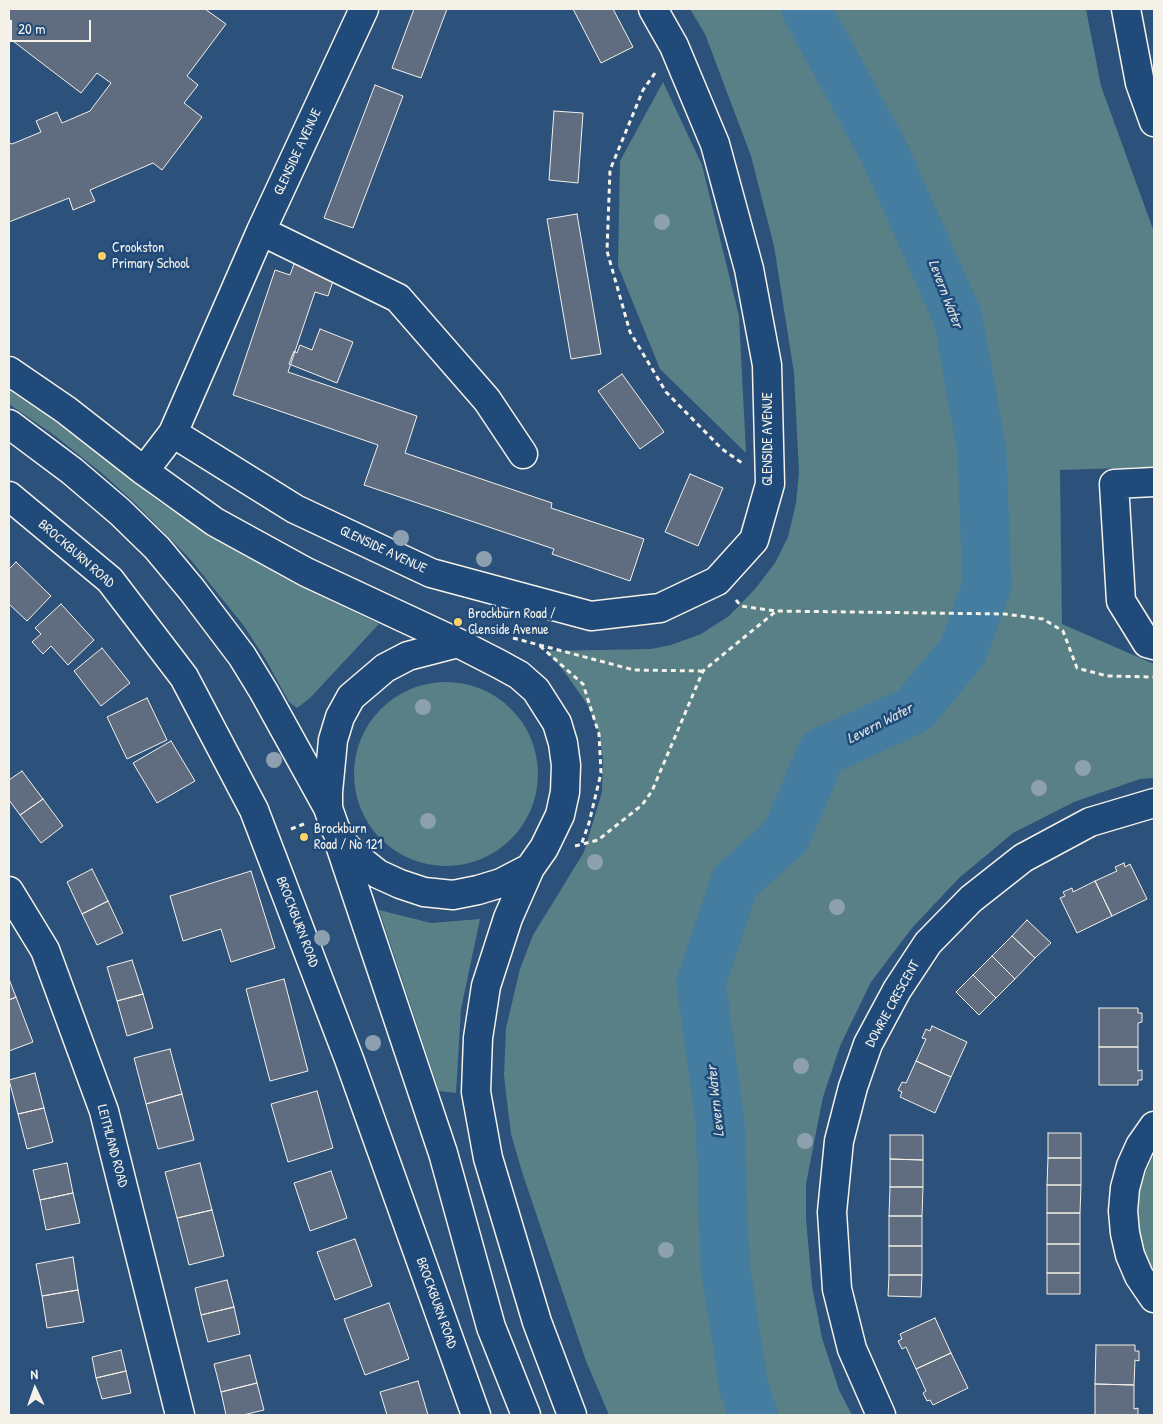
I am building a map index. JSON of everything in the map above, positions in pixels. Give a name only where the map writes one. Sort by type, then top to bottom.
[{"type":"street","name":"GLENSIDE AVENUE","points":[[144,471],[173,433],[364,9]]},
{"type":"street","name":"GLENSIDE AVENUE","points":[[173,433],[295,509],[431,573],[592,616],[660,608],[717,581],[754,540],[770,484],[767,365],[749,268],[715,144],[674,46],[653,9]]},
{"type":"street","points":[[1126,9],[1140,83],[1154,122]]},
{"type":"street","points":[[262,232],[398,298],[487,400],[523,454]]},
{"type":"street","points":[[9,371],[66,410],[144,471],[215,522],[306,572],[458,643],[519,675],[536,690],[557,724],[566,765],[565,792],[560,815],[508,918],[486,986],[478,1038],[476,1092],[488,1158],[537,1322],[572,1415]]},
{"type":"street","points":[[9,424],[72,471],[120,512],[157,548],[192,590],[242,656],[264,692],[346,847],[378,874],[424,892],[453,895],[478,890],[501,882],[537,858]]},
{"type":"street","points":[[1154,482],[1114,484],[1121,601],[1147,643],[1154,645]]},
{"type":"street","name":"BROCKBURN ROAD","points":[[9,496],[110,580],[184,677],[254,810],[349,1059],[476,1415]]},
{"type":"street","points":[[458,643],[408,656],[385,668],[351,697],[340,717],[333,740],[329,768],[331,817],[443,1153],[491,1327],[526,1415]]},
{"type":"street","name":"DOWRIE CRESCENT","points":[[881,1415],[852,1349],[837,1289],[832,1212],[839,1141],[853,1087],[868,1044],[898,990],[928,943],[971,899],[1023,858],[1090,822],[1154,803]]},
{"type":"street","name":"LEITHLAND ROAD","points":[[9,890],[45,950],[104,1111],[180,1415]]},
{"type":"street","points":[[1154,1126],[1140,1146],[1131,1166],[1125,1188],[1123,1211],[1130,1255],[1139,1276],[1154,1298]]},
{"type":"path","points":[[674,46],[643,90],[610,170],[607,250],[630,332],[666,392],[722,449],[770,484]]},
{"type":"path","points":[[717,581],[741,606],[776,611],[1005,614],[1043,619],[1063,631],[1077,668],[1107,676],[1154,677]]},
{"type":"path","points":[[537,858],[584,846],[598,840],[642,805],[652,791],[703,671],[776,611]]},
{"type":"path","points":[[506,635],[634,670],[703,671]]},
{"type":"path","points":[[265,839],[331,817]]},
{"type":"green space","points":[[690,9],[1086,9],[1101,86],[1154,232],[1154,467],[1060,470],[1062,624],[1154,664],[1154,778],[1140,779],[1074,802],[1013,833],[959,878],[912,928],[871,982],[840,1046],[823,1097],[806,1184],[806,1219],[812,1286],[822,1338],[839,1390],[852,1415],[609,1415],[586,1361],[522,1172],[511,1134],[507,1102],[504,1075],[506,1028],[520,969],[533,935],[584,852],[602,792],[603,759],[599,733],[587,704],[563,670],[546,651],[651,649],[671,645],[701,634],[729,616],[755,589],[775,563],[788,537],[796,503],[799,473],[794,373],[774,246],[751,156],[705,34]]},
{"type":"green space","points":[[663,82],[702,165],[739,316],[746,453],[660,369],[618,266],[620,161]]},
{"type":"green space","points":[[9,390],[56,422],[161,503],[211,535],[294,583],[379,624],[310,698],[297,708],[289,702],[266,660],[244,626],[190,559],[136,504],[104,475],[54,435],[9,404]]},
{"type":"green space","points":[[455,682],[464,683],[490,693],[505,703],[517,715],[527,730],[534,747],[537,756],[537,792],[527,818],[517,833],[505,845],[490,855],[464,865],[437,866],[428,865],[402,855],[387,845],[375,833],[365,818],[355,792],[354,765],[355,756],[365,730],[375,715],[387,703],[402,693],[428,683]]},
{"type":"green space","points":[[379,910],[431,923],[480,919],[461,1009],[456,1093],[439,1091]]},
{"type":"green space","points":[[1154,1154],[1154,1280],[1144,1262],[1136,1219],[1138,1198],[1143,1178]]},
{"type":"building","points":[[9,9],[205,9],[226,24],[187,76],[198,85],[184,103],[202,117],[162,170],[153,163],[90,190],[95,201],[73,210],[69,198],[9,222],[9,143],[12,144],[41,132],[36,121],[57,112],[62,123],[90,111],[111,83],[97,73],[81,93],[9,38]]},
{"type":"building","points":[[414,9],[447,9],[421,78],[392,68]]},
{"type":"building","points":[[573,9],[613,9],[633,47],[601,63]]},
{"type":"building","points":[[375,85],[403,96],[353,228],[324,218]]},
{"type":"building","points":[[554,111],[583,113],[578,183],[549,180]]},
{"type":"building","points":[[577,214],[601,354],[571,359],[547,219]]},
{"type":"building","points":[[294,264],[310,269],[336,272],[328,296],[315,292],[288,372],[417,416],[405,453],[552,503],[551,508],[644,539],[630,581],[552,554],[554,549],[364,485],[378,445],[233,395],[275,270],[290,275]]},
{"type":"building","points":[[320,329],[353,342],[337,383],[289,364],[294,351],[297,353],[300,345],[312,350]]},
{"type":"building","points":[[622,374],[664,432],[640,449],[598,391]]},
{"type":"building","points":[[690,474],[723,488],[698,546],[665,532]]},
{"type":"building","points":[[16,562],[51,596],[27,621],[9,604],[9,569]]},
{"type":"building","points":[[61,604],[94,640],[68,665],[51,646],[43,654],[32,642],[41,634],[35,628]]},
{"type":"building","points":[[102,648],[130,683],[101,706],[74,671]]},
{"type":"building","points":[[147,698],[167,740],[127,759],[107,717]]},
{"type":"building","points":[[171,741],[195,781],[157,803],[133,763]]},
{"type":"building","points":[[22,771],[43,799],[20,815],[9,800],[9,780]]},
{"type":"building","points":[[43,799],[63,826],[41,843],[20,815]]},
{"type":"building","points":[[1124,863],[1125,867],[1130,864],[1147,899],[1112,916],[1095,881],[1117,871],[1115,867]]},
{"type":"building","points":[[92,869],[108,901],[82,914],[67,882]]},
{"type":"building","points":[[251,871],[275,948],[231,962],[221,929],[183,941],[170,896]]},
{"type":"building","points":[[1095,881],[1112,916],[1077,933],[1060,898],[1065,896],[1063,892],[1072,888],[1073,892]]},
{"type":"building","points":[[108,901],[123,933],[97,945],[82,914]]},
{"type":"building","points":[[1027,920],[1051,943],[1035,958],[1012,936]]},
{"type":"building","points":[[1012,936],[1035,958],[1015,979],[992,956]]},
{"type":"building","points":[[992,956],[1015,979],[996,998],[973,975]]},
{"type":"building","points":[[132,960],[143,994],[117,1001],[107,967]]},
{"type":"building","points":[[973,975],[996,998],[979,1015],[956,992]]},
{"type":"building","points":[[9,979],[16,997],[9,1000]]},
{"type":"building","points":[[284,979],[308,1071],[270,1081],[246,989]]},
{"type":"building","points":[[143,994],[153,1028],[127,1036],[117,1001]]},
{"type":"building","points":[[16,997],[33,1042],[9,1051],[9,1000]]},
{"type":"building","points":[[1099,1008],[1138,1008],[1138,1013],[1142,1013],[1142,1022],[1138,1023],[1138,1047],[1099,1047]]},
{"type":"building","points":[[932,1026],[967,1042],[951,1077],[916,1061],[926,1039],[922,1038],[926,1029],[930,1031]]},
{"type":"building","points":[[1099,1047],[1138,1047],[1138,1071],[1142,1070],[1142,1080],[1138,1080],[1138,1085],[1099,1085]]},
{"type":"building","points":[[170,1049],[182,1094],[146,1104],[134,1058]]},
{"type":"building","points":[[916,1061],[951,1077],[935,1113],[900,1097],[902,1092],[898,1090],[902,1082],[906,1083]]},
{"type":"building","points":[[35,1073],[44,1108],[18,1114],[9,1080]]},
{"type":"building","points":[[317,1091],[333,1148],[288,1162],[271,1104]]},
{"type":"building","points":[[182,1094],[194,1140],[158,1149],[146,1104]]},
{"type":"building","points":[[44,1108],[53,1142],[27,1149],[18,1114]]},
{"type":"building","points":[[1048,1133],[1081,1133],[1081,1158],[1048,1158]]},
{"type":"building","points":[[890,1135],[923,1135],[923,1160],[890,1159]]},
{"type":"building","points":[[1048,1158],[1081,1158],[1081,1185],[1047,1185]]},
{"type":"building","points":[[890,1159],[923,1160],[923,1187],[890,1187]]},
{"type":"building","points":[[67,1163],[73,1193],[40,1200],[33,1170]]},
{"type":"building","points":[[200,1163],[212,1210],[177,1218],[165,1172]]},
{"type":"building","points":[[331,1171],[347,1218],[310,1231],[294,1183]]},
{"type":"building","points":[[1047,1185],[1081,1185],[1080,1213],[1047,1213]]},
{"type":"building","points":[[890,1187],[923,1187],[922,1216],[889,1216]]},
{"type":"building","points":[[73,1193],[80,1223],[46,1230],[40,1200]]},
{"type":"building","points":[[212,1210],[224,1256],[189,1265],[177,1218]]},
{"type":"building","points":[[1047,1213],[1080,1213],[1080,1244],[1047,1244]]},
{"type":"building","points":[[889,1216],[922,1216],[922,1246],[889,1246]]},
{"type":"building","points":[[355,1239],[372,1286],[335,1300],[317,1252]]},
{"type":"building","points":[[1047,1244],[1080,1244],[1080,1273],[1047,1273]]},
{"type":"building","points":[[889,1246],[922,1246],[922,1275],[889,1275]]},
{"type":"building","points":[[73,1257],[78,1290],[42,1296],[36,1264]]},
{"type":"building","points":[[1047,1273],[1080,1273],[1080,1294],[1047,1294]]},
{"type":"building","points":[[889,1275],[922,1275],[921,1297],[888,1296]]},
{"type":"building","points":[[227,1280],[234,1307],[201,1315],[195,1288]]},
{"type":"building","points":[[78,1290],[84,1322],[47,1328],[42,1296]]},
{"type":"building","points":[[389,1303],[409,1359],[365,1375],[344,1319]]},
{"type":"building","points":[[234,1307],[240,1334],[208,1342],[201,1315]]},
{"type":"building","points":[[935,1318],[951,1353],[916,1369],[906,1347],[902,1349],[898,1341],[902,1339],[900,1334]]},
{"type":"building","points":[[1096,1345],[1135,1345],[1135,1351],[1139,1351],[1139,1361],[1135,1360],[1134,1385],[1095,1384]]},
{"type":"building","points":[[121,1350],[126,1371],[96,1378],[92,1357]]},
{"type":"building","points":[[951,1353],[968,1388],[933,1405],[930,1400],[927,1401],[923,1393],[926,1391],[916,1369]]},
{"type":"building","points":[[250,1355],[257,1383],[221,1392],[214,1364]]},
{"type":"building","points":[[126,1371],[131,1393],[102,1399],[96,1378]]},
{"type":"building","points":[[418,1381],[428,1415],[387,1415],[380,1392]]},
{"type":"building","points":[[257,1383],[264,1410],[243,1415],[226,1415],[221,1392]]},
{"type":"building","points":[[1095,1384],[1134,1385],[1134,1409],[1138,1408],[1138,1415],[1095,1415]]},
{"type":"waterway","name":"Levern Water","points":[[753,1415],[744,1388],[725,1265],[720,1122],[701,982],[735,882],[786,836],[822,752],[914,710],[963,651],[987,585],[982,452],[958,318],[884,152],[806,9]]},
{"type":"place","name":"Crookston Primary School","points":[[102,256]]},
{"type":"place","name":"Brockburn Road / Glenside Avenue","points":[[458,622]]},
{"type":"place","name":"Brockburn Road / No 121","points":[[304,837]]}]
